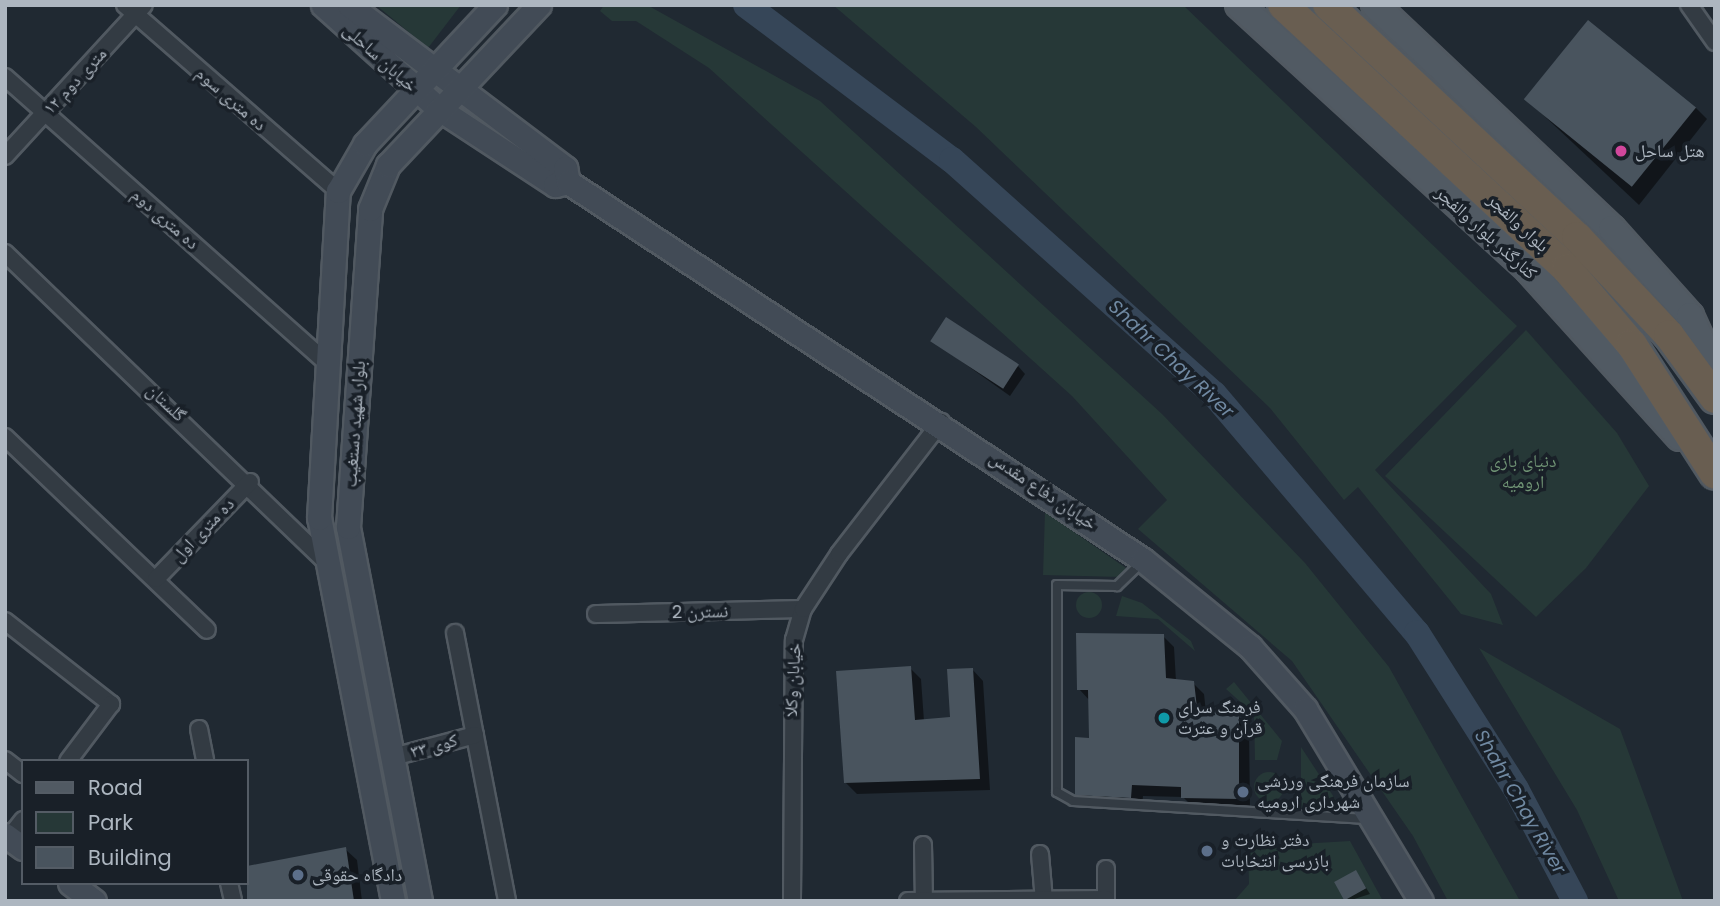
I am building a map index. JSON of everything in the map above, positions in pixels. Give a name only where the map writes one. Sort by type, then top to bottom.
[{"type":"highway","name":"بلوار والفجر","points":[[1283,5],[1567,269],[1632,345],[1715,475]]},
{"type":"highway","name":"بلوار والفجر","points":[[1328,5],[1577,237],[1669,335],[1715,398]]},
{"type":"main road","name":"خیابان ساحلی","points":[[323,5],[415,91],[439,109]]},
{"type":"main road","name":"خیابان ساحلی","points":[[349,5],[457,89]]},
{"type":"main road","name":"بلوار شهید دستغیب","points":[[393,901],[323,559],[325,361],[338,191],[365,144],[495,5]]},
{"type":"main road","name":"بلوار شهید دستغیب","points":[[420,901],[348,527],[370,209],[388,165],[539,5]]},
{"type":"main road","name":"کنارگذر بلوار والفجر","points":[[1239,5],[1529,270],[1715,475]]},
{"type":"main road","points":[[1375,5],[1612,229],[1690,316],[1715,370]]},
{"type":"main road","name":"خیابان دفاع مقدس","points":[[457,89],[565,169],[568,182],[941,422],[1143,560],[1250,647],[1305,709],[1376,819],[1421,901]]},
{"type":"main road","name":"خیابان دفاع مقدس","points":[[439,109],[555,185],[568,182]]},
{"type":"main road","points":[[73,885],[94,901]]},
{"type":"street","points":[[1689,5],[1715,42]]},
{"type":"street","name":"۱۲ متری دوم","points":[[5,156],[135,9]]},
{"type":"street","name":"ده متری سوم","points":[[135,9],[338,191]]},
{"type":"street","name":"ده متری دوم","points":[[5,77],[325,361]]},
{"type":"street","name":"گلستان","points":[[5,253],[250,482],[323,559]]},
{"type":"street","name":"خیابان وکلا","points":[[792,901],[790,680],[803,609],[941,422]]},
{"type":"street","points":[[5,437],[207,630]]},
{"type":"street","name":"ده متری اول","points":[[156,579],[250,482]]},
{"type":"street","name":"نسترن 2","points":[[596,614],[803,609]]},
{"type":"street","points":[[5,621],[111,704],[70,759]]},
{"type":"street","points":[[455,633],[507,901]]},
{"type":"street","points":[[199,729],[205,759]]},
{"type":"street","name":"کوی ۳۳","points":[[393,757],[475,736]]},
{"type":"street","points":[[5,760],[21,772]]},
{"type":"street","points":[[923,845],[924,901]]},
{"type":"street","points":[[1040,854],[1044,900]]},
{"type":"street","points":[[908,901],[1106,900],[1106,869]]},
{"type":"lane","points":[[1143,560],[1117,586],[1057,585],[1058,792],[1073,801],[1376,819]]},
{"type":"green space","points":[[376,5],[461,5],[428,48]]},
{"type":"green space","points":[[604,5],[647,5],[820,101],[1162,414],[1305,563],[1389,667],[1520,901],[1448,901],[1413,836],[1292,661],[1138,529],[1167,500],[1072,396],[709,68],[636,21],[612,21],[600,11]]},
{"type":"green space","points":[[833,5],[1183,5],[1517,326],[1375,470],[1491,594],[1503,625],[1461,614],[1358,487],[1344,500],[1270,408],[976,127]]},
{"type":"green space","name":"دنیای بازی ارومیه","points":[[1526,330],[1617,433],[1649,486],[1586,568],[1536,617],[1385,476]]},
{"type":"green space","points":[[1045,512],[1126,568],[1122,577],[1043,575]]},
{"type":"green space","points":[[1089,592],[1099,595],[1102,605],[1099,615],[1089,618],[1079,615],[1076,605],[1079,595]]},
{"type":"green space","points":[[1122,596],[1142,603],[1191,641],[1195,651],[1158,619],[1116,616]]},
{"type":"green space","points":[[1479,648],[1620,729],[1683,901],[1619,901],[1577,810]]},
{"type":"green space","points":[[1234,682],[1282,741],[1277,760],[1255,760],[1254,714],[1226,689]]},
{"type":"green space","points":[[1301,747],[1341,808],[1301,808]]},
{"type":"green space","points":[[1269,772],[1275,773],[1283,781],[1283,793],[1275,801],[1269,802],[1263,801],[1255,793],[1254,787],[1255,781],[1263,773]]},
{"type":"green space","points":[[1350,841],[1383,901],[1234,901],[1249,884],[1248,847]]},
{"type":"building","name":"هتل ساحل","points":[[1588,20],[1696,107],[1632,187],[1524,99]]},
{"type":"building","points":[[946,317],[1019,364],[1003,389],[930,341]]},
{"type":"building","name":"فرهنگ سرای قرآن و عترت","points":[[1076,633],[1164,634],[1166,678],[1194,681],[1197,708],[1239,715],[1239,799],[1181,798],[1181,787],[1132,785],[1131,798],[1075,795],[1075,737],[1089,738],[1088,690],[1077,690]]},
{"type":"building","points":[[911,666],[915,720],[950,717],[947,669],[973,668],[980,779],[844,783],[836,671]]},
{"type":"building","name":"دادگاه حقوقی","points":[[346,847],[354,901],[247,901],[248,866]]},
{"type":"building","points":[[1356,870],[1366,888],[1344,900],[1334,882]]},
{"type":"waterway","name":"Shahr Chay River","points":[[746,5],[952,160],[1214,394],[1417,633],[1516,789],[1575,901]]},
{"type":"place","name":"هتل ساحل","points":[[1621,151]]},
{"type":"place","name":"فرهنگ سرای قرآن و عترت","points":[[1164,718]]},
{"type":"place","name":"سازمان فرهنگی ورزشی شهرداری ارومیه","points":[[1243,792]]},
{"type":"place","name":"دفتر نظارت و بازرسی انتخابات","points":[[1207,851]]},
{"type":"place","name":"دادگاه حقوقی","points":[[298,875]]}]
